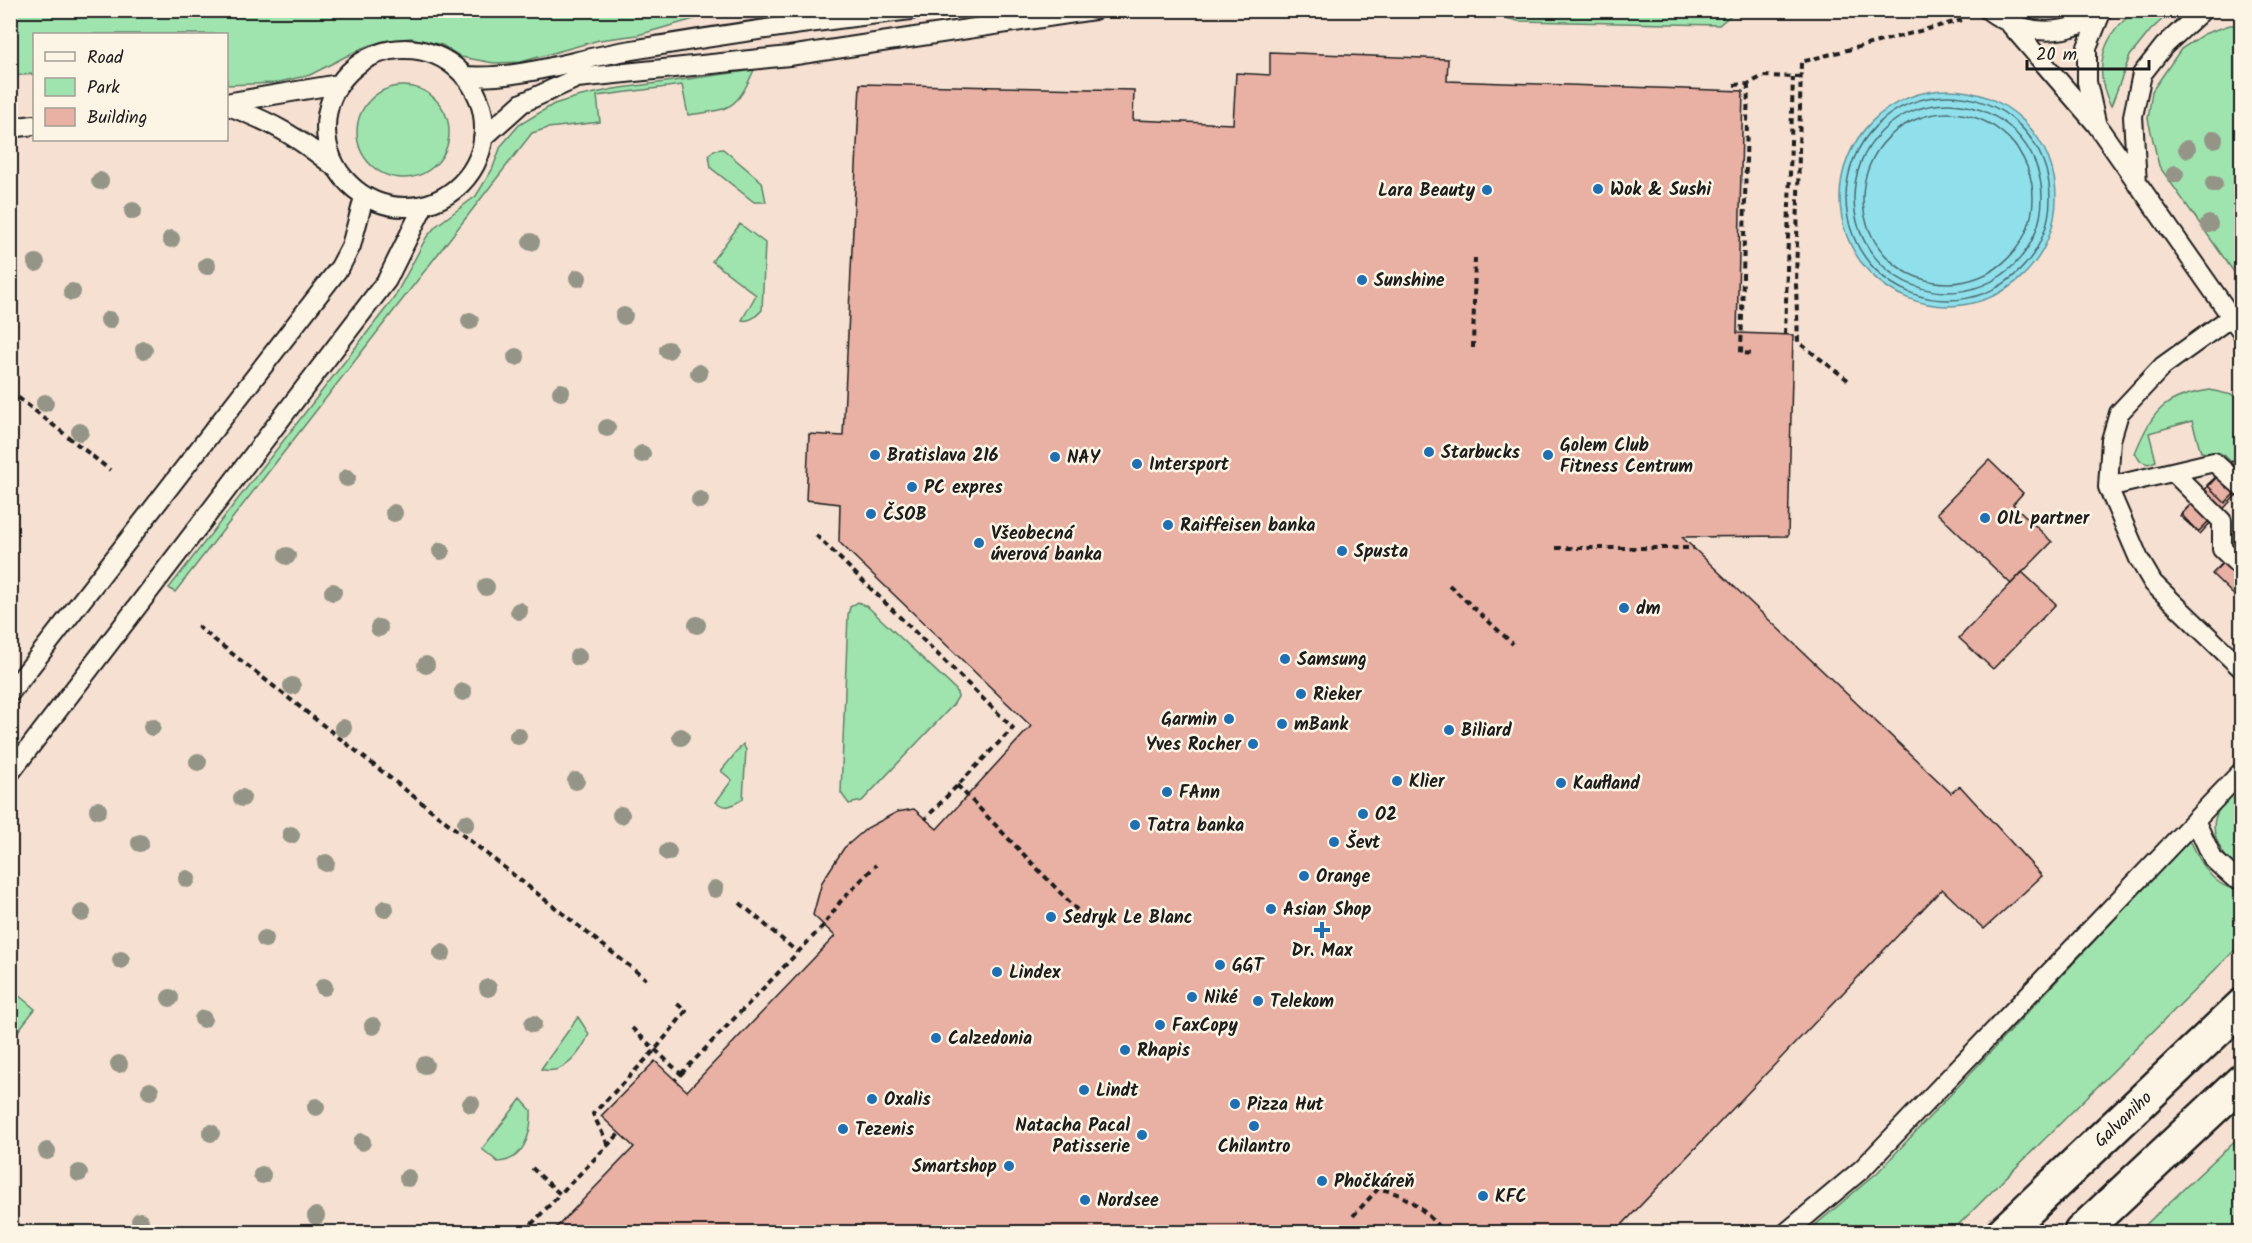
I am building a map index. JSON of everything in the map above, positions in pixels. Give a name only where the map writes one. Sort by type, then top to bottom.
[{"type":"main road","name":"Galvaniho","points":[[2004,1233],[2241,1006]]},
{"type":"main road","points":[[2081,1233],[2241,1081]]},
{"type":"lane","points":[[464,76],[491,78],[519,75],[623,51],[813,21],[911,10]]},
{"type":"lane","points":[[483,138],[522,103],[577,78],[789,56],[1094,10]]},
{"type":"lane","points":[[1988,10],[2009,23],[2030,30],[2058,31],[2076,26],[2102,12]]},
{"type":"lane","points":[[2137,185],[2133,116],[2142,74],[2164,46],[2203,10]]},
{"type":"lane","points":[[2096,124],[2087,82],[2086,46],[2102,12]]},
{"type":"lane","points":[[2009,23],[2096,124],[2236,324],[2163,366],[2119,413],[2111,440],[2108,488],[2139,559],[2153,583],[2238,658]]},
{"type":"lane","points":[[406,49],[432,54],[455,67],[464,76],[480,105],[483,138],[474,168],[464,181],[452,191],[424,205],[393,207],[364,196],[344,179],[336,168],[329,151],[326,116],[339,84],[363,61],[393,50],[406,49]]},
{"type":"lane","points":[[228,104],[339,84]]},
{"type":"lane","points":[[228,105],[272,123],[298,138],[336,168]]},
{"type":"lane","points":[[10,128],[33,125]]},
{"type":"lane","points":[[10,693],[340,267],[351,246],[364,196]]},
{"type":"lane","points":[[10,773],[387,280],[424,205]]},
{"type":"lane","points":[[2108,488],[2214,462],[2241,487]]},
{"type":"lane","points":[[2173,472],[2222,521],[2222,549],[2241,568]]},
{"type":"lane","points":[[1788,1233],[1862,1169],[2241,771]]},
{"type":"lane","points":[[2195,820],[2213,859],[2234,878],[2241,878]]},
{"type":"path","points":[[1848,380],[1798,342],[1796,285],[1801,62],[1965,20]]},
{"type":"path","points":[[1734,85],[1748,84],[1763,76],[1800,77]]},
{"type":"path","points":[[1785,334],[1793,77]]},
{"type":"path","points":[[1748,84],[1741,353],[1755,354]]},
{"type":"path","points":[[1473,348],[1475,257]]},
{"type":"path","points":[[10,392],[110,470]]},
{"type":"path","points":[[816,535],[1012,728],[926,819]]},
{"type":"path","points":[[1556,548],[1694,548]]},
{"type":"path","points":[[1449,585],[1513,644]]},
{"type":"path","points":[[197,626],[646,979]]},
{"type":"path","points":[[957,786],[1077,910]]},
{"type":"path","points":[[675,1080],[824,925],[840,902],[876,865]]},
{"type":"path","points":[[740,903],[797,952]]},
{"type":"path","points":[[608,1146],[593,1114],[655,1050],[686,1011],[676,1003]]},
{"type":"path","points":[[632,1028],[681,1074]]},
{"type":"path","points":[[524,1233],[620,1133]]},
{"type":"path","points":[[532,1168],[560,1194]]},
{"type":"path","points":[[1353,1216],[1378,1189],[1395,1191],[1430,1216],[1443,1233]]},
{"type":"green space","points":[[11,10],[722,11],[638,35],[599,40],[521,62],[494,63],[461,57],[442,45],[411,38],[384,41],[362,48],[310,75],[275,83],[228,85],[228,33],[33,33],[33,74],[11,76]]},
{"type":"green space","points":[[2137,10],[2171,11],[2150,31],[2130,56],[2111,106],[2102,79],[2104,53],[2108,41],[2116,30]]},
{"type":"green space","points":[[1500,11],[1736,11],[1719,25],[1518,21],[1506,18]]},
{"type":"green space","points":[[2230,25],[2242,25],[2241,282],[2159,166],[2148,119],[2152,91],[2181,49],[2204,34]]},
{"type":"green space","points":[[754,70],[737,100],[723,109],[688,115],[682,85],[597,96],[600,122],[548,128],[532,133],[175,592],[169,588],[394,298],[426,238],[436,226],[476,196],[492,170],[501,146],[519,125],[554,104],[577,97],[614,89]]},
{"type":"green space","points":[[394,86],[412,86],[429,93],[442,106],[449,123],[449,141],[442,158],[429,171],[412,178],[394,178],[377,171],[364,158],[357,141],[357,123],[364,106],[377,93]]},
{"type":"green space","points":[[723,149],[762,182],[766,202],[754,202],[711,168],[709,155],[714,150]]},
{"type":"green space","points":[[740,224],[765,243],[762,310],[748,320],[742,320],[756,295],[712,261]]},
{"type":"green space","points":[[2210,390],[2241,397],[2241,472],[2224,455],[2201,452],[2192,421],[2149,433],[2156,461],[2148,464],[2140,461],[2135,453],[2154,416],[2170,402]]},
{"type":"green space","points":[[858,602],[868,607],[956,690],[958,697],[862,801],[849,804],[841,793],[848,615],[850,607]]},
{"type":"green space","points":[[743,744],[746,750],[743,799],[733,805],[723,806],[716,802],[732,780],[721,771]]},
{"type":"green space","points":[[2241,783],[2241,867],[2232,863],[2225,855],[2214,829],[2221,806]]},
{"type":"green space","points":[[2187,842],[2191,842],[2204,867],[2216,880],[2232,889],[2241,890],[2241,944],[1951,1232],[1807,1232],[1878,1172]]},
{"type":"green space","points":[[11,989],[35,1009],[11,1040]]},
{"type":"green space","points":[[578,1017],[589,1034],[581,1049],[570,1062],[557,1070],[541,1069]]},
{"type":"green space","points":[[521,1099],[531,1110],[528,1136],[525,1144],[514,1157],[498,1162],[482,1149]]},
{"type":"green space","points":[[2241,1135],[2241,1232],[2138,1232]]},
{"type":"water","points":[[1948,90],[1969,92],[1989,98],[2008,108],[2024,122],[2038,138],[2048,157],[2054,177],[2056,198],[2054,219],[2048,239],[2038,258],[2024,274],[2008,288],[1989,298],[1969,304],[1948,306],[1927,304],[1907,298],[1888,288],[1872,274],[1858,258],[1848,239],[1842,219],[1840,198],[1842,177],[1848,157],[1858,138],[1872,122],[1888,108],[1907,98],[1927,92]]},
{"type":"building","points":[[1270,52],[1448,59],[1447,81],[1743,91],[1737,333],[1793,335],[1788,536],[1682,537],[1951,793],[1960,786],[2042,876],[1984,929],[1942,889],[1621,1226],[1624,1232],[552,1232],[634,1147],[601,1116],[655,1061],[687,1091],[835,936],[813,915],[822,882],[844,848],[867,828],[897,812],[914,809],[937,829],[1031,726],[839,542],[840,504],[806,500],[809,434],[843,436],[860,84],[1134,90],[1133,120],[1233,124],[1236,73],[1270,75]]},
{"type":"building","name":"OIL partner","points":[[1989,460],[2023,493],[2013,504],[2052,542],[2011,584],[1937,513]]},
{"type":"building","points":[[2232,461],[2242,470],[2242,489],[2200,534],[2180,516]]},
{"type":"building","points":[[2218,475],[2236,492],[2225,503],[2207,485]]},
{"type":"building","points":[[2191,504],[2209,521],[2198,532],[2181,514]]},
{"type":"building","points":[[2242,543],[2242,603],[2212,574]]},
{"type":"building","name":"OIL partner","points":[[2022,572],[2056,604],[1993,669],[1959,638]]},
{"type":"place","name":"Wok & Sushi","points":[[1598,189]]},
{"type":"place","name":"Lara Beauty","points":[[1487,190]]},
{"type":"place","name":"Sunshine","points":[[1362,280]]},
{"type":"place","name":"Starbucks","points":[[1429,452]]},
{"type":"place","name":"Bratislava 216","points":[[875,455]]},
{"type":"place","name":"Golem Club Fitness Centrum","points":[[1548,455]]},
{"type":"place","name":"NAY","points":[[1055,457]]},
{"type":"place","name":"Intersport","points":[[1137,464]]},
{"type":"place","name":"PC expres","points":[[912,487]]},
{"type":"place","name":"ČSOB","points":[[871,514]]},
{"type":"place","name":"OIL partner","points":[[1985,518]]},
{"type":"place","name":"Raiffeisen banka","points":[[1168,525]]},
{"type":"place","name":"Všeobecná úverová banka","points":[[979,543]]},
{"type":"place","name":"Spusta","points":[[1342,551]]},
{"type":"place","name":"dm","points":[[1624,608]]},
{"type":"place","name":"Samsung","points":[[1285,659]]},
{"type":"place","name":"Rieker","points":[[1301,694]]},
{"type":"place","name":"Garmin","points":[[1229,719]]},
{"type":"place","name":"mBank","points":[[1282,724]]},
{"type":"place","name":"Biliard","points":[[1449,730]]},
{"type":"place","name":"Yves Rocher","points":[[1253,744]]},
{"type":"place","name":"Klier","points":[[1397,781]]},
{"type":"place","name":"Kaufland","points":[[1561,783]]},
{"type":"place","name":"FAnn","points":[[1167,792]]},
{"type":"place","name":"O2","points":[[1363,814]]},
{"type":"place","name":"Tatra banka","points":[[1135,825]]},
{"type":"place","name":"Ševt","points":[[1334,842]]},
{"type":"place","name":"Orange","points":[[1304,876]]},
{"type":"place","name":"Asian Shop","points":[[1271,909]]},
{"type":"place","name":"Sedryk Le Blanc","points":[[1051,917]]},
{"type":"place","name":"Dr. Max","points":[[1322,930]]},
{"type":"place","name":"GGT","points":[[1220,965]]},
{"type":"place","name":"Lindex","points":[[997,972]]},
{"type":"place","name":"Niké","points":[[1192,997]]},
{"type":"place","name":"Telekom","points":[[1258,1001]]},
{"type":"place","name":"FaxCopy","points":[[1160,1025]]},
{"type":"place","name":"Calzedonia","points":[[936,1038]]},
{"type":"place","name":"Rhapis","points":[[1125,1050]]},
{"type":"place","name":"Lindt","points":[[1084,1090]]},
{"type":"place","name":"Oxalis","points":[[872,1099]]},
{"type":"place","name":"Pizza Hut","points":[[1235,1104]]},
{"type":"place","name":"Chilantro","points":[[1254,1126]]},
{"type":"place","name":"Tezenis","points":[[843,1129]]},
{"type":"place","name":"Natacha Pacal Patisserie","points":[[1142,1135]]},
{"type":"place","name":"Smartshop","points":[[1009,1166]]},
{"type":"place","name":"Phočkáreň","points":[[1322,1181]]},
{"type":"place","name":"KFC","points":[[1483,1196]]},
{"type":"place","name":"Nordsee","points":[[1085,1200]]}]
